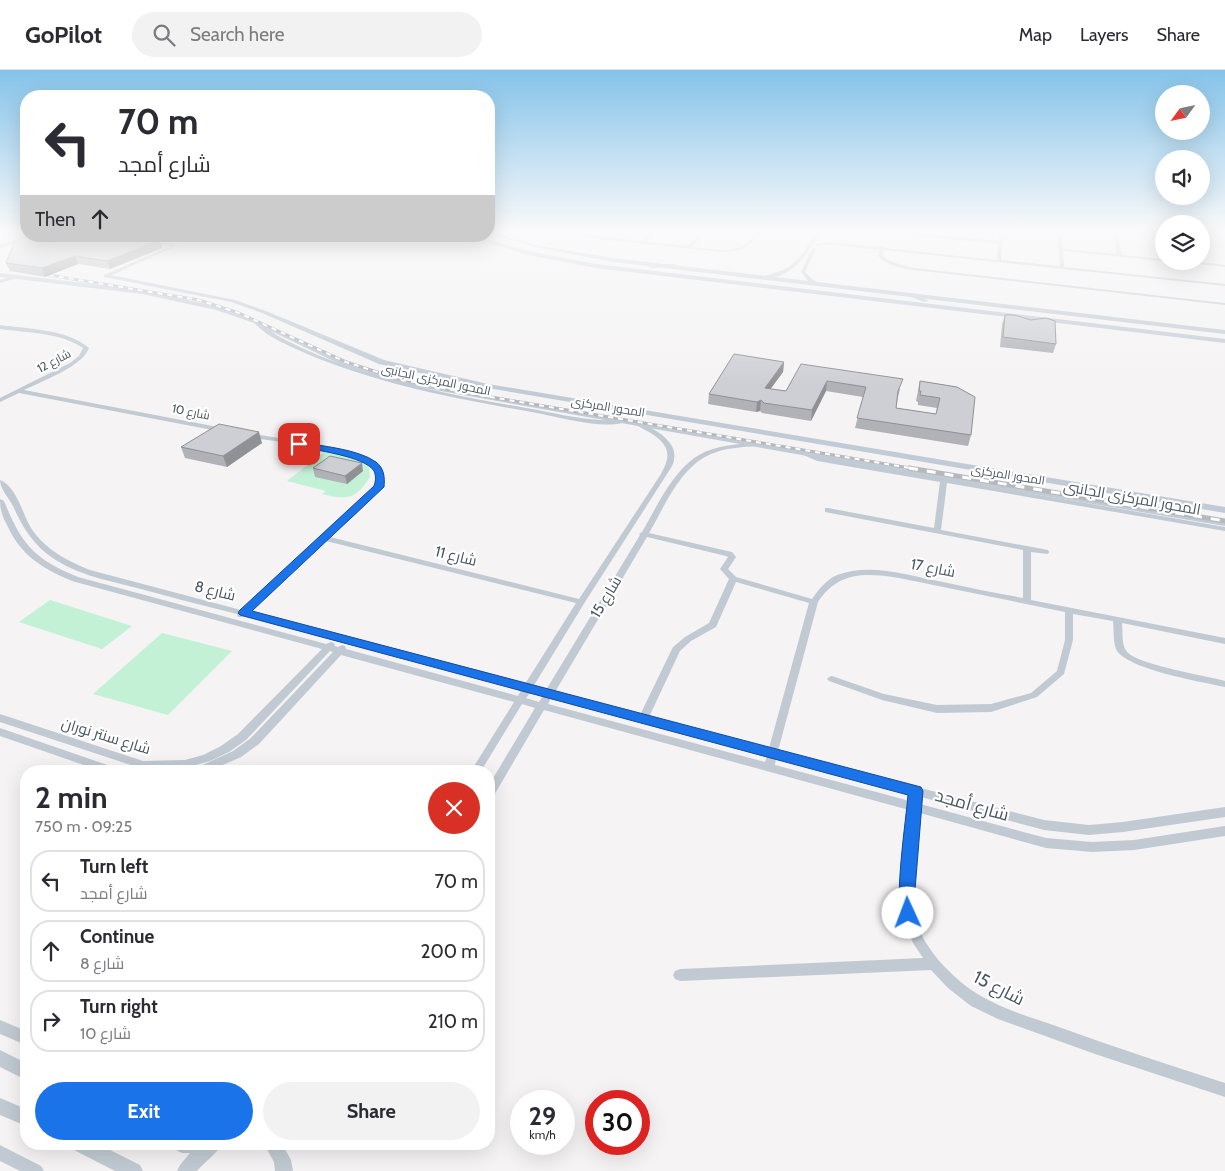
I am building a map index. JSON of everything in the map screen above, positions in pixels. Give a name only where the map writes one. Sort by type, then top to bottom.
[{"type":"main road","name":"المحور المركزى","points":[[69,283],[142,292],[196,302],[231,312],[331,358],[396,380],[493,400],[1225,522]]},
{"type":"main road","points":[[108,288],[125,283]]},
{"type":"main road","name":"المحور المركزى","points":[[146,283],[199,293],[239,303],[356,352],[402,368],[511,390],[794,435],[878,452],[1225,510]]},
{"type":"main road","points":[[745,283],[1141,331],[1161,331],[1157,333],[1225,342]]},
{"type":"main road","points":[[766,283],[1141,331],[1191,332],[1225,336]]},
{"type":"main road","points":[[910,294],[926,305]]},
{"type":"main road","points":[[960,313],[983,312]]},
{"type":"main road","points":[[1191,332],[1188,334],[1206,339]]},
{"type":"main road","points":[[876,464],[881,460],[878,452]]},
{"type":"street","points":[[811,283],[1225,332]]},
{"type":"street","points":[[1042,283],[1225,304]]},
{"type":"street","name":"شارع 12","points":[[0,327],[67,338],[82,344],[86,348],[85,353],[72,364],[0,400]]},
{"type":"street","name":"شارع 10","points":[[18,391],[228,431]]},
{"type":"street","name":"شارع 15","points":[[480,765],[581,602],[664,474],[671,460],[669,446],[664,440],[636,423]]},
{"type":"street","points":[[234,622],[379,487],[380,478],[378,471],[372,464],[349,454],[237,432]]},
{"type":"street","name":"شارع 15","points":[[495,784],[674,483],[696,459],[717,450],[757,444]]},
{"type":"street","name":"المحور المركزى الجانبى","points":[[799,451],[817,459],[1225,529]]},
{"type":"street","points":[[937,531],[944,480]]},
{"type":"street","name":"شارع 8","points":[[0,482],[10,491],[26,526],[39,543],[56,558],[87,572],[548,694]]},
{"type":"street","name":"شارع 8","points":[[0,501],[8,524],[18,539],[33,557],[59,573],[93,585],[541,706]]},
{"type":"street","points":[[828,510],[1045,552]]},
{"type":"street","points":[[643,534],[728,554],[732,557],[724,570],[733,579],[814,602]]},
{"type":"street","name":"شارع 11","points":[[325,538],[581,602]]},
{"type":"street","points":[[1027,548],[1027,601]]},
{"type":"street","name":"شارع 17","points":[[768,766],[814,602],[829,582],[843,576],[870,572],[899,576],[1225,641]]},
{"type":"street","points":[[643,719],[676,650],[688,639],[713,625],[733,579]]},
{"type":"street","points":[[832,679],[882,697],[937,709],[990,708],[1034,695],[1061,672],[1069,640],[1069,609]]},
{"type":"street","points":[[1117,619],[1120,648],[1134,661],[1225,684]]},
{"type":"street","name":"شارع سنتر نوران","points":[[0,718],[144,765],[185,764],[218,752],[242,737],[338,638]]},
{"type":"street","points":[[217,765],[255,741],[348,641]]},
{"type":"street","name":"شارع أمجد","points":[[548,694],[1044,825],[1089,830],[1225,812]]},
{"type":"street","name":"شارع أمجد","points":[[541,706],[768,766],[1046,843],[1092,848],[1134,845],[1225,831]]},
{"type":"street","name":"شارع سنتر نوران","points":[[0,732],[95,765]]},
{"type":"street","name":"شارع 15","points":[[916,791],[907,890],[908,913],[917,939],[934,964],[953,984],[976,1001],[1003,1014],[1225,1090]]},
{"type":"street","points":[[680,975],[934,964]]},
{"type":"street","points":[[0,1026],[20,1035]]},
{"type":"street","points":[[0,1058],[20,1069]]},
{"type":"street","points":[[0,1106],[20,1115]]},
{"type":"street","points":[[90,1150],[121,1168]]},
{"type":"street","points":[[186,1171],[205,1150]]},
{"type":"street","points":[[279,1150],[284,1171]]},
{"type":"street","points":[[0,1153],[36,1171]]},
{"type":"green space","points":[[327,450],[359,458],[369,466],[370,477],[365,485],[355,494],[345,497],[331,496],[322,494],[326,491],[287,481]]},
{"type":"green space","points":[[50,600],[132,626],[102,649],[19,622]]},
{"type":"green space","points":[[162,633],[232,651],[168,715],[93,694]]},
{"type":"building","points":[[1005,315],[1014,315],[1031,320],[1046,318],[1055,321],[1056,344],[1003,337]]},
{"type":"building","points":[[734,354],[784,362],[765,388],[786,391],[801,364],[903,379],[898,391],[896,408],[936,414],[940,398],[920,395],[920,381],[957,387],[975,397],[971,435],[857,418],[866,387],[827,381],[812,410],[764,403],[761,400],[757,402],[709,394]]},
{"type":"building","points":[[219,424],[259,432],[223,456],[181,447]]},
{"type":"building","points":[[330,456],[362,463],[345,476],[313,468]]},
{"type":"railway","points":[[99,283],[199,300],[239,313],[346,362],[399,379],[467,393],[916,469]]},
{"type":"railway","points":[[909,468],[1225,521]]},
{"type":"route","points":[[299,444],[337,451],[361,458],[372,464],[378,471],[380,478],[379,487],[244,613],[916,791],[907,890],[908,913]]}]
